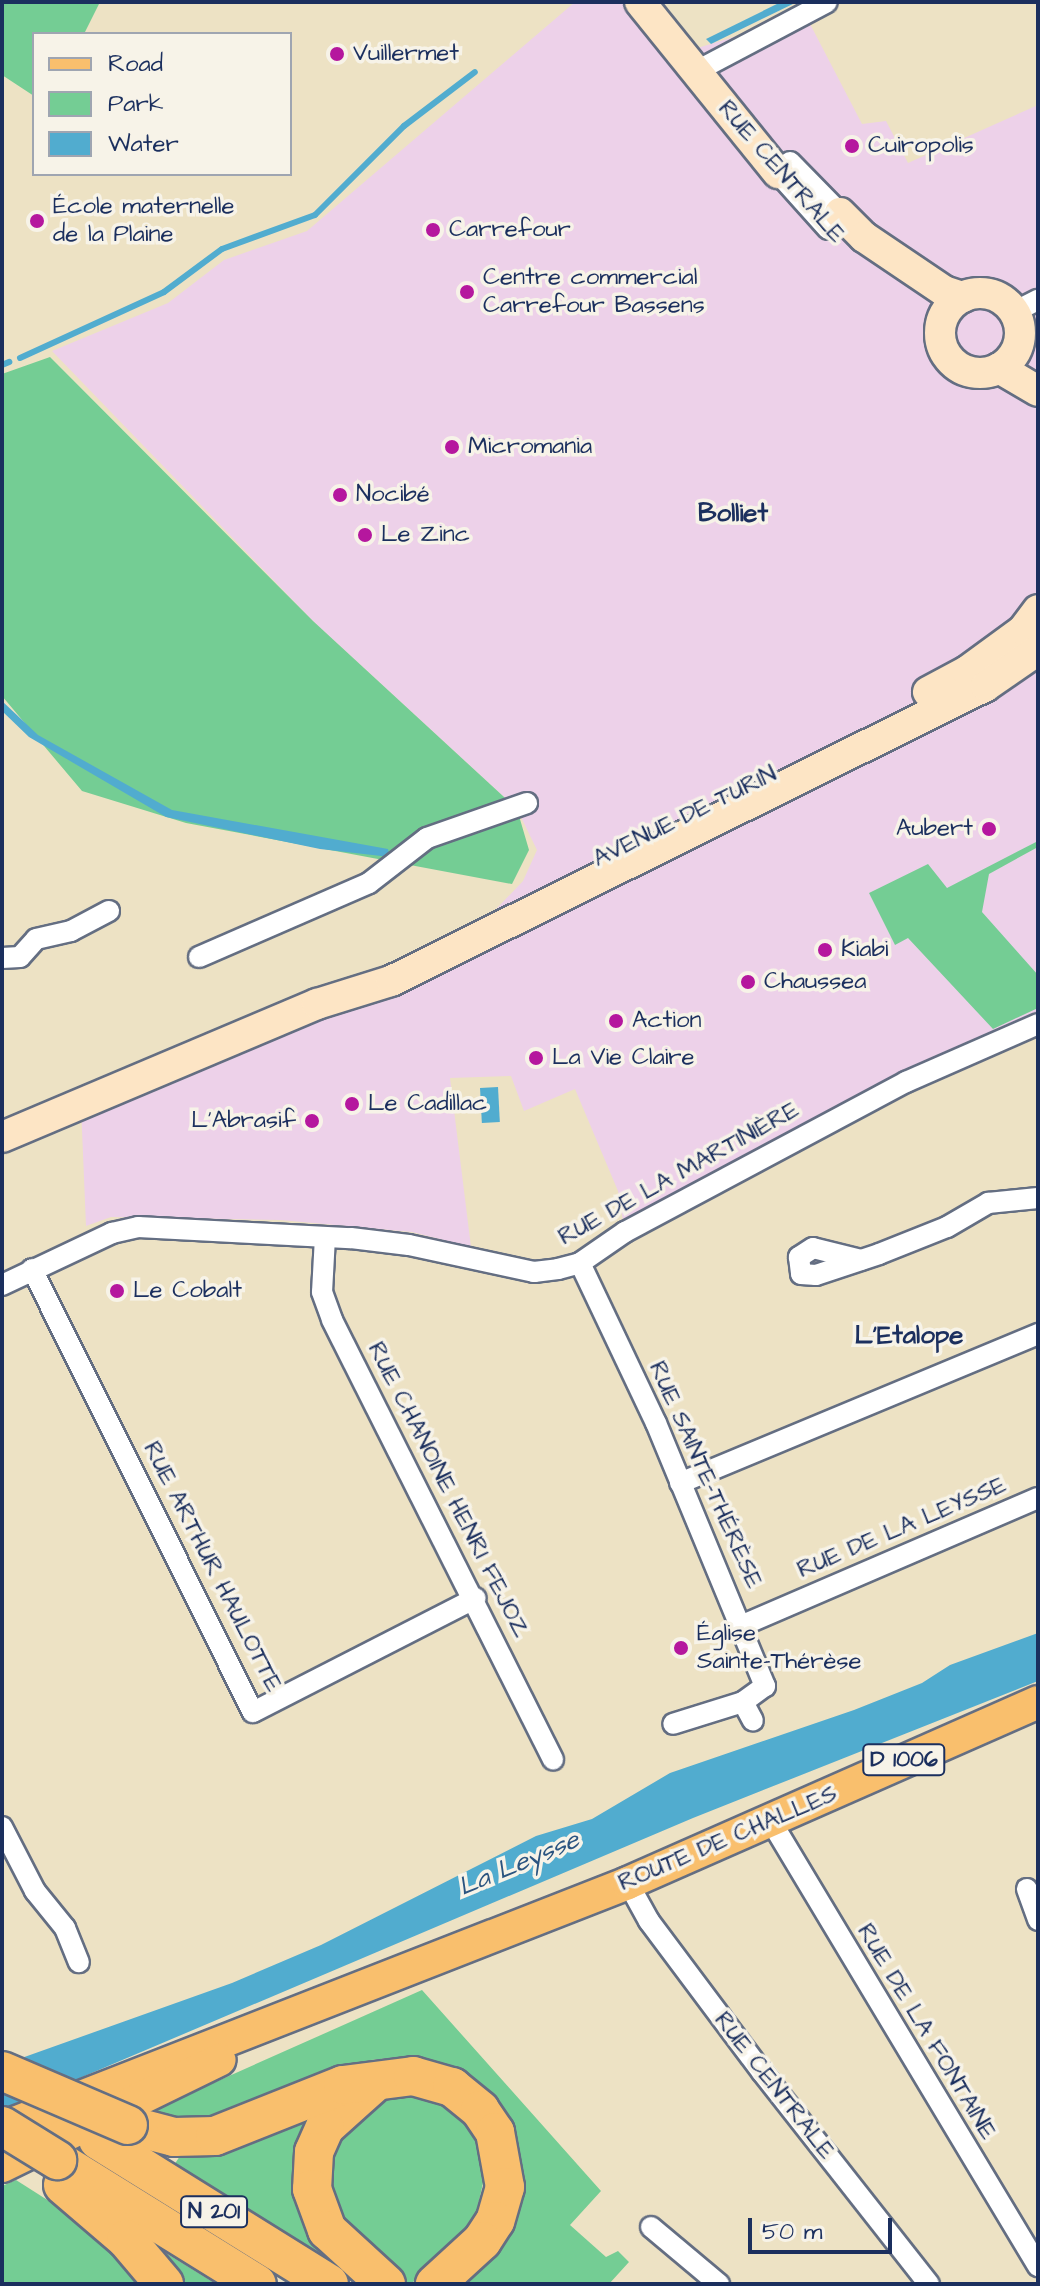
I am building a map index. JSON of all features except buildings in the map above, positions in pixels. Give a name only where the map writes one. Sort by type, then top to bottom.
[{"type":"highway","points":[[2,2071],[113,2133],[174,2137],[215,2136],[330,2088],[386,2078],[427,2078],[462,2093],[489,2121],[503,2153],[505,2187],[495,2221],[474,2251],[435,2284]]},
{"type":"highway","points":[[386,2078],[362,2090],[331,2118],[314,2152],[311,2175],[314,2202],[327,2230],[386,2284]]},
{"type":"highway","name":"N 201","points":[[2,2079],[113,2133],[329,2284]]},
{"type":"highway","points":[[2,2129],[50,2164],[126,2239],[164,2284]]},
{"type":"highway","name":"N 201","points":[[50,2164],[257,2284]]},
{"type":"main road","name":"RUE CENTRALE","points":[[640,2],[701,68],[784,168]]},
{"type":"main road","name":"RUE CENTRALE","points":[[660,2],[701,68]]},
{"type":"main road","name":"RUE CENTRALE","points":[[834,221],[875,244],[944,291],[963,297]]},
{"type":"main road","name":"RUE CENTRALE","points":[[834,221],[929,306],[942,323]]},
{"type":"main road","points":[[986,294],[1027,328],[999,368],[979,373],[960,367],[942,343],[942,323],[963,297],[986,294]]},
{"type":"main road","points":[[999,368],[1038,391]]},
{"type":"main road","name":"AVENUE DE TURIN","points":[[317,1004],[383,966],[967,671],[1023,630],[1038,610]]},
{"type":"main road","name":"AVENUE DE TURIN","points":[[2,1137],[317,1004],[391,981],[986,686],[1038,650]]},
{"type":"main road","points":[[547,904],[592,863]]},
{"type":"main road","name":"ROUTE DE CHALLES","points":[[2,2129],[628,1883],[772,1823],[1038,1702]]},
{"type":"main road","name":"ROUTE DE CHALLES","points":[[2,2166],[412,1966]]},
{"type":"street","points":[[701,68],[827,2]]},
{"type":"street","name":"RUE CENTRALE","points":[[784,168],[834,221]]},
{"type":"street","points":[[199,957],[369,883],[427,838],[527,803]]},
{"type":"street","points":[[2,958],[20,957],[36,939],[71,931],[109,911]]},
{"type":"street","name":"RUE DE LA MARTINIÈRE","points":[[2,1285],[112,1233],[138,1227],[325,1237],[409,1245],[534,1272],[580,1263],[625,1232],[864,1103],[1038,1024]]},
{"type":"street","points":[[861,1260],[947,1227],[988,1203],[1038,1198]]},
{"type":"street","name":"RUE CHANOINE HENRI FEJOZ","points":[[325,1237],[322,1292],[332,1320],[476,1598],[553,1760]]},
{"type":"street","name":"RUE SAINTE-THÉRÈSE","points":[[580,1263],[743,1625],[765,1686],[743,1702]]},
{"type":"street","name":"RUE ARTHUR HAULOTTE","points":[[32,1269],[253,1712],[476,1598]]},
{"type":"street","points":[[680,1483],[1038,1334]]},
{"type":"street","name":"RUE DE LA LEYSSE","points":[[743,1625],[1038,1498]]},
{"type":"street","points":[[673,1724],[743,1702],[753,1721]]},
{"type":"street","name":"RUE DE LA FONTAINE","points":[[772,1823],[1038,2266]]},
{"type":"street","points":[[2,1827],[35,1891],[65,1928],[79,1962]]},
{"type":"street","name":"RUE CENTRALE","points":[[628,1883],[649,1921],[753,2060],[929,2284]]},
{"type":"street","points":[[1027,1889],[1038,1920]]},
{"type":"street","points":[[651,2227],[719,2284]]},
{"type":"shaded area","points":[[575,2],[629,2],[668,57],[786,21],[808,20],[862,124],[886,121],[908,163],[1038,105],[1038,1024],[625,1232],[618,1191],[575,1089],[524,1111],[511,1076],[450,1078],[471,1247],[412,1232],[280,1220],[111,1217],[86,1226],[81,1106],[477,929],[523,881],[537,850],[517,809],[313,621],[52,351],[168,303],[224,260],[307,231]]},
{"type":"green space","points":[[2,2],[100,2],[85,32],[32,32],[32,95],[2,75]]},
{"type":"green space","points":[[50,357],[313,621],[517,809],[529,850],[512,884],[186,823],[82,791],[2,696],[2,374]]},
{"type":"green space","points":[[1038,841],[1038,847],[989,874],[982,912],[1038,975],[1038,1008],[993,1029],[908,938],[895,945],[869,893],[928,864],[947,888]]},
{"type":"green space","points":[[422,1990],[601,2191],[570,2225],[606,2257],[618,2251],[629,2262],[609,2284],[452,2284],[513,2215],[452,2067],[399,2057],[371,2060],[212,2125],[146,2113]]},
{"type":"green space","points":[[419,2094],[461,2116],[482,2153],[485,2174],[475,2219],[444,2260],[410,2284],[371,2260],[323,2200],[322,2162],[368,2101]]},
{"type":"green space","points":[[328,2096],[303,2141],[362,2284],[174,2165],[182,2153]]},
{"type":"green space","points":[[16,2180],[82,2222],[148,2284],[2,2284],[2,2186]]},
{"type":"green space","points":[[148,2242],[216,2284],[171,2284]]},
{"type":"water","points":[[781,2],[797,2],[711,44],[706,39]]},
{"type":"water","points":[[2,701],[38,735],[172,810],[388,849],[390,857],[320,849],[166,817],[29,737],[2,711]]},
{"type":"water","points":[[498,1087],[500,1122],[482,1123],[480,1088]]},
{"type":"water","name":"La Leysse","points":[[1038,1633],[1038,1681],[693,1818],[2,2111],[2,2065],[232,1983],[321,1945],[536,1836],[592,1819],[670,1773],[854,1710],[922,1683],[950,1665]]},
{"type":"waterway","points":[[20,358],[164,292],[222,249],[315,215],[404,126],[475,72]]},
{"type":"waterway","points":[[2,365],[9,362]]},
{"type":"place","name":"Vuillermet","points":[[337,54]]},
{"type":"place","name":"Cuiropolis","points":[[852,146]]},
{"type":"place","name":"École maternelle de la Plaine","points":[[37,221]]},
{"type":"place","name":"Carrefour","points":[[433,230]]},
{"type":"place","name":"Centre commercial Carrefour Bassens","points":[[467,292]]},
{"type":"place","name":"Micromania","points":[[452,447]]},
{"type":"place","name":"Nocibé","points":[[340,495]]},
{"type":"place","name":"Le Zinc","points":[[365,535]]},
{"type":"place","name":"Aubert","points":[[989,829]]},
{"type":"place","name":"Kiabi","points":[[825,950]]},
{"type":"place","name":"Chaussea","points":[[748,982]]},
{"type":"place","name":"Action","points":[[616,1021]]},
{"type":"place","name":"La Vie Claire","points":[[536,1058]]},
{"type":"place","name":"Le Cadillac","points":[[352,1104]]},
{"type":"place","name":"L'Abrasif","points":[[312,1121]]},
{"type":"place","name":"Le Cobalt","points":[[117,1291]]},
{"type":"place","name":"Église Sainte-Thérèse","points":[[681,1648]]},
{"type":"district","name":"Bolliet","points":[[733,514]]},
{"type":"district","name":"L'Etalope","points":[[909,1336]]}]
